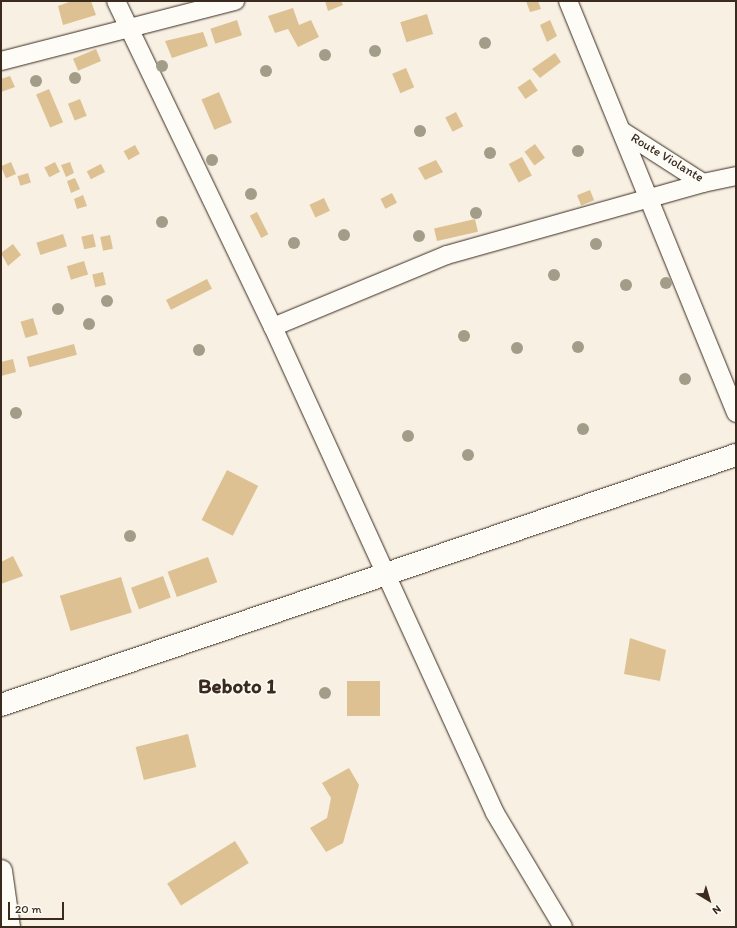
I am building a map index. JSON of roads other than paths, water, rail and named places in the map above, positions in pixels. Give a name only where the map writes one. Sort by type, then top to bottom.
[{"type":"street","points":[[116,1],[273,327],[387,572],[495,813],[563,927]]},
{"type":"street","points":[[1,61],[235,1]]},
{"type":"street","points":[[568,1],[736,413]]},
{"type":"street","name":"Route Violante","points":[[622,131],[704,183],[736,176]]},
{"type":"street","points":[[273,327],[447,255],[704,183]]},
{"type":"street","points":[[1,705],[387,572],[736,455]]},
{"type":"street","points":[[1,871],[9,927]]},
{"type":"district","name":"Beboto 1","points":[[237,686]]}]
